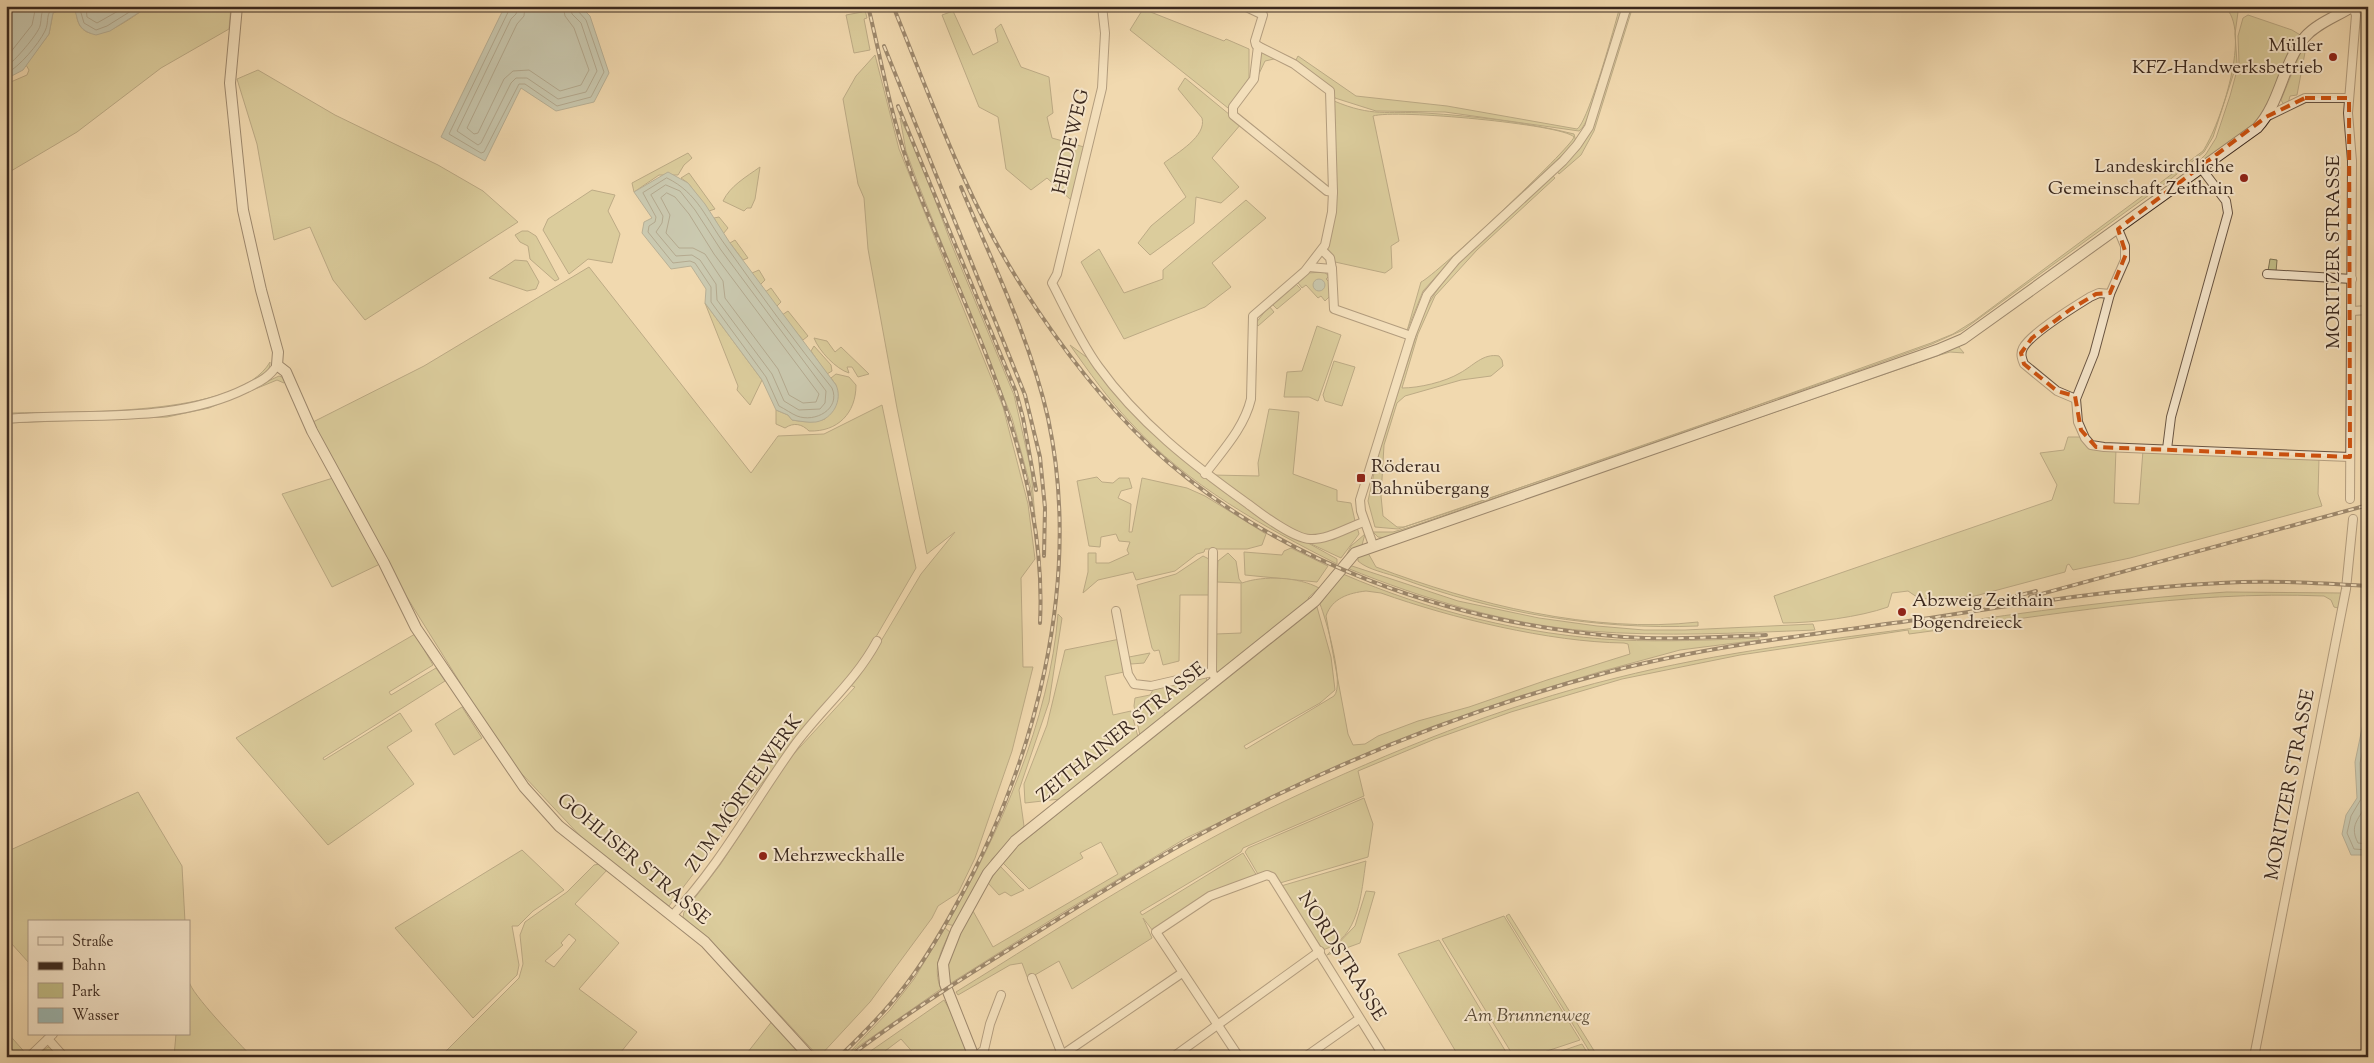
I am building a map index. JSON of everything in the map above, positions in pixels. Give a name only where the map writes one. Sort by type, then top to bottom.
[{"type":"street","points":[[6,419],[150,413],[197,406],[238,393],[257,384],[271,374],[277,365],[278,352],[250,247],[237,156],[230,83],[237,6]]},
{"type":"street","name":"HEIDEWEG","points":[[1102,6],[1105,33],[1102,88],[1057,274],[1052,283],[1096,364],[1121,395],[1161,435],[1205,474]]},
{"type":"street","points":[[1244,6],[1263,14],[1255,41],[1258,46],[1294,64],[1330,91],[1333,192],[1329,227],[1322,250],[1308,267],[1253,316],[1248,410],[1236,432],[1205,474],[1262,515],[1305,539],[1317,539],[1364,522]]},
{"type":"street","points":[[1373,545],[1360,506],[1361,493],[1422,304],[1439,278],[1562,160],[1584,136],[1627,6]]},
{"type":"street","points":[[2266,117],[2292,57],[2306,35],[2354,9]]},
{"type":"street","name":"MORITZER STRASSE","points":[[2350,498],[2352,160],[2349,98],[2354,9]]},
{"type":"street","points":[[1258,46],[1254,79],[1233,107],[1233,115],[1328,191],[1333,192]]},
{"type":"street","points":[[2266,117],[2305,98],[2349,98]]},
{"type":"street","name":"ZEITHAINER STRASSE","points":[[974,1057],[945,984],[943,975],[944,956],[988,873],[1005,850],[1214,676],[1315,601],[1351,556],[1373,545],[1937,350],[1963,339],[2257,128],[2266,117]]},
{"type":"street","points":[[2167,449],[2173,410],[2228,213],[2226,201],[2201,168]]},
{"type":"street","points":[[2118,229],[2123,239],[2126,254],[2110,294],[2094,354],[2076,399],[2078,422],[2085,438],[2091,445],[2350,457]]},
{"type":"street","points":[[1322,250],[1330,258],[1334,309],[1411,336]]},
{"type":"street","points":[[1308,267],[1332,269]]},
{"type":"street","points":[[2267,274],[2352,280]]},
{"type":"street","points":[[2076,399],[2057,391],[2029,369],[2021,358],[2022,349],[2032,338],[2090,297],[2099,293],[2110,294]]},
{"type":"street","points":[[2352,311],[2368,310]]},
{"type":"street","name":"GOHLISER STRASSE","points":[[277,365],[286,372],[312,431],[384,563],[416,628],[517,776],[559,826],[705,942],[810,1057]]},
{"type":"street","name":"MORITZER STRASSE","points":[[2254,1057],[2346,589],[2353,520]]},
{"type":"street","points":[[1116,611],[1128,674],[1134,684],[1151,686],[1214,676],[1214,552]]},
{"type":"street","name":"ZUM MÖRTELWERK","points":[[672,916],[708,875],[795,744],[842,692],[867,659],[877,641]]},
{"type":"street","name":"NORDSTRASSE","points":[[1182,972],[1156,932],[1210,896],[1270,875],[1320,951],[1359,1019],[1384,1057]]},
{"type":"street","points":[[1173,1057],[1320,951]]},
{"type":"street","points":[[1032,978],[1062,1056],[1182,972],[1239,1057]]},
{"type":"street","points":[[974,1057],[984,1050],[1001,995]]},
{"type":"street","points":[[1305,1057],[1359,1019]]},
{"type":"street","points":[[30,1057],[50,1037],[64,1057]]},
{"type":"highlighted area","points":[[2305,98],[2349,98],[2350,457],[2096,447],[2081,430],[2075,396],[2057,391],[2024,364],[2021,353],[2032,338],[2071,309],[2096,294],[2110,293],[2126,254],[2118,229],[2266,117]]},
{"type":"green space","points":[[149,6],[231,6],[229,29],[161,68],[77,132],[6,174],[6,84],[27,75],[29,70],[26,65],[49,34],[53,13],[65,7],[74,7],[80,26],[87,32],[95,34],[124,23]]},
{"type":"green space","points":[[861,6],[864,6],[867,18],[864,19],[870,50],[854,53],[846,15],[862,12]]},
{"type":"green space","points":[[1620,6],[1624,6],[1604,73],[1591,111],[1579,131],[1445,112],[1376,111],[1335,98],[1332,90],[1295,62],[1298,56],[1356,96],[1447,106],[1577,129],[1588,110]]},
{"type":"green space","points":[[1630,6],[1633,6],[1594,131],[1581,155],[1559,174],[1557,171],[1578,151],[1592,129]]},
{"type":"green space","points":[[2224,6],[2238,12],[2235,34],[2232,18]]},
{"type":"green space","points":[[1143,9],[1249,49],[1249,78],[1228,108],[1130,30]]},
{"type":"green space","points":[[953,11],[973,55],[998,42],[995,29],[1001,24],[1021,67],[1049,77],[1053,113],[1047,117],[1052,138],[1084,147],[1071,200],[1047,178],[1031,190],[1006,169],[998,117],[979,107],[942,15]]},
{"type":"green space","points":[[2248,15],[2292,30],[2302,36],[2273,98],[2257,122],[2199,166],[2197,163],[2206,154],[2216,138],[2230,96],[2239,63],[2238,36],[2243,18]]},
{"type":"green space","points":[[2235,38],[2237,63],[2225,100],[2235,56]]},
{"type":"green space","points":[[2303,46],[2306,47],[2297,95],[2290,96],[2288,104],[2284,105],[2281,100]]},
{"type":"green space","points":[[1261,51],[1280,60],[1265,61],[1257,78]]},
{"type":"green space","points":[[875,55],[899,149],[1003,407],[1028,504],[1035,559],[1021,578],[1023,667],[1033,667],[1012,751],[975,858],[958,893],[938,906],[932,918],[870,1002],[819,1057],[721,951],[683,917],[684,912],[720,865],[790,758],[855,687],[844,683],[800,733],[669,906],[584,840],[507,758],[385,562],[313,422],[424,366],[589,267],[751,473],[778,436],[824,434],[882,405],[916,568],[873,642],[878,646],[921,574],[955,532],[927,554],[897,408],[868,249],[864,198],[858,184],[843,99],[856,76]]},
{"type":"green space","points":[[258,70],[335,115],[438,165],[483,191],[518,222],[365,320],[333,280],[310,227],[274,240],[257,144],[237,79]]},
{"type":"green space","points":[[1185,78],[1241,124],[1212,158],[1239,187],[1221,203],[1196,197],[1194,223],[1150,255],[1138,243],[1151,226],[1186,197],[1164,163],[1196,138],[1202,125],[1202,118],[1178,89]]},
{"type":"green space","points":[[2225,100],[2213,137],[2204,152],[2167,182],[1963,330],[1932,344],[1738,412],[1931,343],[1953,334],[1974,321],[2203,151],[2218,121]]},
{"type":"green space","points":[[1334,101],[1369,111],[1444,114],[1538,127],[1412,114],[1373,116],[1399,241],[1391,246],[1392,268],[1385,273],[1335,262],[1327,248],[1336,183]]},
{"type":"green space","points":[[900,118],[919,157],[951,243],[1014,395],[1031,470],[1035,517],[1031,488],[1012,418],[917,181],[906,151]]},
{"type":"green space","points":[[1545,128],[1574,134],[1576,142],[1452,259],[1423,291],[1407,331],[1421,282],[1502,211],[1574,137]]},
{"type":"green space","points":[[688,153],[692,158],[684,165],[678,175],[659,175],[634,192],[632,183]]},
{"type":"green space","points":[[760,167],[755,199],[751,208],[747,208],[744,211],[723,201],[734,186]]},
{"type":"green space","points":[[689,173],[715,209],[709,211],[688,183],[681,178]]},
{"type":"green space","points":[[1552,175],[1555,178],[1477,250],[1435,296],[1418,334],[1402,388],[1440,382],[1460,373],[1488,356],[1499,356],[1503,366],[1491,376],[1461,380],[1405,396],[1397,403],[1384,445],[1381,496],[1383,516],[1397,527],[1404,527],[1524,486],[1450,512],[1398,529],[1375,527],[1368,501],[1378,455],[1423,314],[1449,274],[1482,240]]},
{"type":"green space","points":[[592,190],[615,195],[608,211],[620,234],[612,263],[588,259],[569,274],[543,230],[548,219]]},
{"type":"green space","points":[[1246,200],[1266,218],[1212,263],[1231,287],[1205,307],[1124,339],[1081,262],[1099,249],[1124,293],[1163,279],[1163,270]]},
{"type":"green space","points":[[719,217],[728,228],[723,234],[714,218]]},
{"type":"green space","points":[[522,231],[528,231],[536,236],[559,279],[555,281],[530,259],[528,246],[520,242],[515,235]]},
{"type":"green space","points":[[735,240],[748,258],[743,260],[730,243]]},
{"type":"green space","points":[[2270,259],[2277,260],[2276,272],[2268,271]]},
{"type":"green space","points":[[515,260],[527,261],[539,282],[536,289],[527,291],[489,278]]},
{"type":"green space","points":[[759,270],[765,280],[760,285],[752,273]]},
{"type":"green space","points":[[1324,272],[1329,276],[1326,279],[1332,285],[1332,294],[1325,301],[1321,296],[1318,298],[1306,285],[1302,288],[1298,283],[1308,273]]},
{"type":"green space","points":[[1296,284],[1301,289],[1277,309],[1272,304]]},
{"type":"green space","points":[[771,288],[781,302],[776,307],[765,292]]},
{"type":"green space","points":[[705,303],[762,380],[750,405],[737,390],[738,386]]},
{"type":"green space","points":[[1269,306],[1274,312],[1258,326],[1256,323]]},
{"type":"green space","points":[[788,311],[808,336],[803,340],[782,315]]},
{"type":"green space","points":[[1317,326],[1341,335],[1318,401],[1309,397],[1284,397],[1287,372],[1302,371]]},
{"type":"green space","points":[[1964,333],[1955,339],[1936,346]]},
{"type":"green space","points":[[814,338],[827,341],[835,352],[841,347],[869,374],[858,377],[852,367],[847,367],[849,373],[839,368],[824,354]]},
{"type":"green space","points":[[1070,345],[1089,359],[1132,411],[1261,517],[1337,559],[1337,564],[1282,535],[1228,503],[1177,466],[1153,445],[1123,414]]},
{"type":"green space","points":[[814,346],[831,365],[832,371],[827,374],[811,351]]},
{"type":"green space","points":[[1958,346],[1964,353],[1950,352],[1940,355],[1368,553],[1376,567],[1453,593],[1493,604],[1576,620],[1658,625],[1698,622],[1698,626],[1660,627],[1585,622],[1509,610],[1436,590],[1372,569],[1358,561],[1358,556]]},
{"type":"green space","points":[[1334,361],[1355,367],[1342,406],[1325,401],[1323,395]]},
{"type":"green space","points":[[270,362],[267,371],[260,379],[225,393],[252,380]]},
{"type":"green space","points":[[1869,369],[1385,538],[1378,537],[1373,532],[1393,532],[1410,527]]},
{"type":"green space","points":[[836,374],[849,377],[856,385],[853,404],[849,412],[837,424],[829,428],[809,431],[798,425],[785,428],[776,424],[776,410],[788,415],[792,420],[809,422],[825,419],[836,385],[831,378]]},
{"type":"green space","points":[[279,376],[287,379],[284,383],[277,380],[209,408],[167,417],[6,423],[30,420],[167,415],[230,399]]},
{"type":"green space","points":[[223,394],[183,404],[125,412],[6,415],[12,413],[111,411],[151,408],[190,402]]},
{"type":"green space","points":[[1269,409],[1299,412],[1293,474],[1337,490],[1337,501],[1351,503],[1355,521],[1325,534],[1305,535],[1277,522],[1212,475],[1259,476],[1258,463]]},
{"type":"green space","points":[[1738,412],[1655,442],[1524,486]]},
{"type":"green space","points":[[2068,437],[2081,437],[2090,447],[2116,449],[2114,503],[2139,504],[2143,450],[2319,459],[2318,494],[2322,506],[2130,558],[2073,570],[2069,564],[2065,572],[1975,596],[1920,599],[1908,591],[1892,593],[1888,607],[1877,611],[1836,619],[1783,623],[1774,596],[2052,500],[2057,485],[2040,453],[2064,450]]},
{"type":"green space","points":[[1097,477],[1102,482],[1113,483],[1119,478],[1129,478],[1132,488],[1121,491],[1118,498],[1131,504],[1129,532],[1132,532],[1142,478],[1187,488],[1205,496],[1266,534],[1262,545],[1247,549],[1205,549],[1204,552],[1197,554],[1175,571],[1136,580],[1133,572],[1098,580],[1083,593],[1088,572],[1088,553],[1096,553],[1096,563],[1109,563],[1129,554],[1127,550],[1130,542],[1119,541],[1116,534],[1101,537],[1100,547],[1089,546],[1077,481]]},
{"type":"green space","points":[[333,478],[380,564],[332,587],[282,494]]},
{"type":"green space","points":[[1357,527],[1359,534],[1341,558],[1307,542]]},
{"type":"green space","points":[[1365,534],[1362,545],[1347,554],[1351,546]]},
{"type":"green space","points":[[1291,548],[1328,566],[1317,582],[1245,575],[1244,552],[1282,555],[1284,551]]},
{"type":"green space","points":[[1228,553],[1236,561],[1239,579],[1242,583],[1251,580],[1281,578],[1302,581],[1319,588],[1308,598],[1310,601],[1221,672],[1216,672],[1216,634],[1241,633],[1241,583],[1217,582],[1218,561]]},
{"type":"green space","points":[[1203,556],[1209,559],[1210,595],[1180,595],[1179,661],[1163,665],[1159,650],[1154,651],[1152,648],[1137,585],[1176,574]]},
{"type":"green space","points":[[1349,565],[1458,601],[1539,618],[1644,630],[1813,624],[1815,630],[1673,634],[1616,633],[1557,628],[1526,623],[1435,600],[1347,568]]},
{"type":"green space","points":[[1343,574],[1443,610],[1513,627],[1548,633],[1619,640],[1672,641],[1759,638],[1759,640],[1680,650],[1599,672],[1513,698],[1367,753],[1186,838],[951,983],[948,974],[950,955],[953,946],[973,911],[993,947],[1118,874],[1101,842],[1080,853],[1083,858],[1029,889],[1003,863],[1009,853],[1317,607],[1331,657],[1335,690],[1320,703],[1244,746],[1246,749],[1334,696],[1337,690],[1337,674],[1348,734],[1353,745],[1365,744],[1378,736],[1418,721],[1469,707],[1630,654],[1628,644],[1624,643],[1564,638],[1501,627],[1469,620],[1381,593],[1366,591],[1347,595],[1332,605],[1326,616],[1330,636],[1320,604]]},
{"type":"green space","points":[[2227,592],[2341,593],[2338,608],[2334,607],[2331,600],[2324,596],[2220,597],[2064,612],[1909,634],[1908,630],[1740,655],[1622,679],[1511,712],[1435,739],[1358,771],[1364,796],[1243,848],[1241,852],[1140,912],[1142,915],[1243,853],[1257,876],[1215,892],[1153,931],[1143,918],[1152,938],[1072,989],[1059,961],[1028,979],[1022,963],[1010,965],[958,995],[956,992],[1159,867],[1242,822],[1406,747],[1531,702],[1616,678],[1733,654],[2078,606]]},
{"type":"green space","points":[[1058,614],[1062,618],[1049,702],[1019,790],[1024,826],[992,859],[955,926],[947,924],[985,853],[1019,775],[1045,694]]},
{"type":"green space","points":[[415,634],[433,665],[389,692],[391,695],[436,668],[445,681],[323,758],[324,760],[400,713],[412,731],[387,747],[414,784],[328,845],[236,738]]},
{"type":"green space","points":[[1120,639],[1124,672],[1105,676],[1113,715],[1131,711],[1138,737],[1060,799],[1025,803],[1024,784],[1047,725],[1065,650]]},
{"type":"green space","points":[[1150,653],[1144,663],[1131,664],[1129,657]]},
{"type":"green space","points":[[1206,676],[1207,681],[1169,713],[1164,713],[1166,716],[1140,736],[1134,706],[1135,698],[1150,695],[1154,688]]},
{"type":"green space","points":[[462,707],[482,738],[454,755],[435,724]]},
{"type":"green space","points":[[138,792],[182,866],[185,920],[28,920],[28,962],[11,943],[6,946],[6,852]]},
{"type":"green space","points":[[1364,798],[1373,824],[1368,857],[1280,883],[1259,876],[1245,852],[1248,848]]},
{"type":"green space","points":[[522,850],[564,890],[533,911],[518,926],[512,926],[519,965],[517,975],[473,1018],[395,928]]},
{"type":"green space","points":[[1366,861],[1360,900],[1352,925],[1345,936],[1323,950],[1281,886]]},
{"type":"green space","points":[[600,864],[608,869],[575,904],[619,943],[579,989],[637,1032],[617,1057],[440,1057],[519,978],[523,964],[520,935],[525,922],[567,892],[594,865]],"holes":[[[569,934],[576,940],[554,967],[545,961],[563,945],[561,943]]]},
{"type":"green space","points":[[1000,866],[1024,890],[1011,896],[1005,892],[999,895],[988,883]]},
{"type":"green space","points":[[1366,891],[1375,892],[1360,943],[1327,955],[1355,926]]},
{"type":"green space","points":[[1509,914],[1598,1057],[1593,1057],[1506,916]]},
{"type":"green space","name":"Am Brunnenweg","points":[[1504,916],[1580,1040],[1529,1057],[1514,1057],[1442,939]]},
{"type":"green space","points":[[945,928],[950,932],[939,960],[937,974],[941,989],[849,1053],[890,1010],[914,979]]},
{"type":"green space","name":"Am Brunnenweg","points":[[1439,940],[1509,1057],[1459,1057],[1398,954]]},
{"type":"green space","points":[[190,983],[206,1007],[252,1057],[174,1057],[176,1036],[190,1036]]},
{"type":"green space","points":[[944,1000],[955,1019],[970,1057],[917,1057],[901,1039],[877,1057],[862,1057]]},
{"type":"green space","points":[[773,1020],[803,1057],[744,1057]]},
{"type":"green space","points":[[6,1031],[28,1056],[6,1057]]},
{"type":"green space","name":"Am Brunnenweg","points":[[1582,1044],[1590,1057],[1544,1057]]},
{"type":"green space","points":[[48,1047],[54,1048],[62,1057],[34,1057]]},
{"type":"water","points":[[6,6],[70,6],[53,13],[49,34],[23,70],[6,79]]},
{"type":"water","points":[[71,6],[149,6],[110,31],[96,35],[83,29]]},
{"type":"water","points":[[509,6],[580,6],[590,16],[609,73],[594,102],[556,111],[521,88],[485,161],[441,137],[502,12]]},
{"type":"water","points":[[668,172],[688,183],[705,204],[730,243],[836,385],[838,391],[837,403],[832,413],[827,417],[816,422],[804,422],[792,420],[788,415],[776,410],[762,380],[705,303],[706,289],[691,266],[671,269],[642,233],[644,222],[652,218],[634,192]]},
{"type":"water","points":[[1317,279],[1321,279],[1325,285],[1321,291],[1317,291],[1313,287],[1313,283]]},
{"type":"water","points":[[2368,693],[2368,855],[2351,855],[2342,834],[2346,815],[2357,798],[2355,762],[2364,719],[2363,705]]},
{"type":"railway","points":[[868,6],[893,114],[913,178],[1001,394],[1018,450],[1032,506],[1039,564],[1040,623]]},
{"type":"railway","points":[[893,6],[967,184],[1001,252],[1021,285],[1065,349],[1097,390],[1150,446],[1200,488],[1253,524],[1311,555],[1370,581],[1433,602],[1496,618],[1560,630],[1624,637],[1677,638],[1766,635]]},
{"type":"railway","points":[[884,46],[1025,395],[1040,457],[1045,508],[1044,556]]},
{"type":"railway","points":[[898,106],[1016,392],[1023,418],[1036,490]]},
{"type":"railway","points":[[839,1057],[887,1008],[916,971],[949,918],[983,852],[1008,793],[1029,733],[1045,670],[1055,607],[1059,543],[1057,480],[1048,418],[1021,330],[961,187]]},
{"type":"railway","points":[[2030,597],[2368,505]]},
{"type":"railway","points":[[849,1057],[918,1007],[990,961],[1186,842],[1289,789],[1342,765],[1450,722],[1505,703],[1616,670],[1694,653],[1772,640],[2075,597],[2148,588],[2239,582],[2294,582],[2368,586]]},
{"type":"railway","points":[[1990,603],[2036,591]]},
{"type":"place","name":"Müller KFZ-Handwerksbetrieb","points":[[2333,57]]},
{"type":"place","name":"Landeskirchliche Gemeinschaft Zeithain","points":[[2244,178]]},
{"type":"place","name":"Röderau Bahnübergang","points":[[1361,478]]},
{"type":"place","name":"Abzweig Zeithain Bogendreieck","points":[[1902,612]]},
{"type":"place","name":"Mehrzweckhalle","points":[[763,856]]}]
